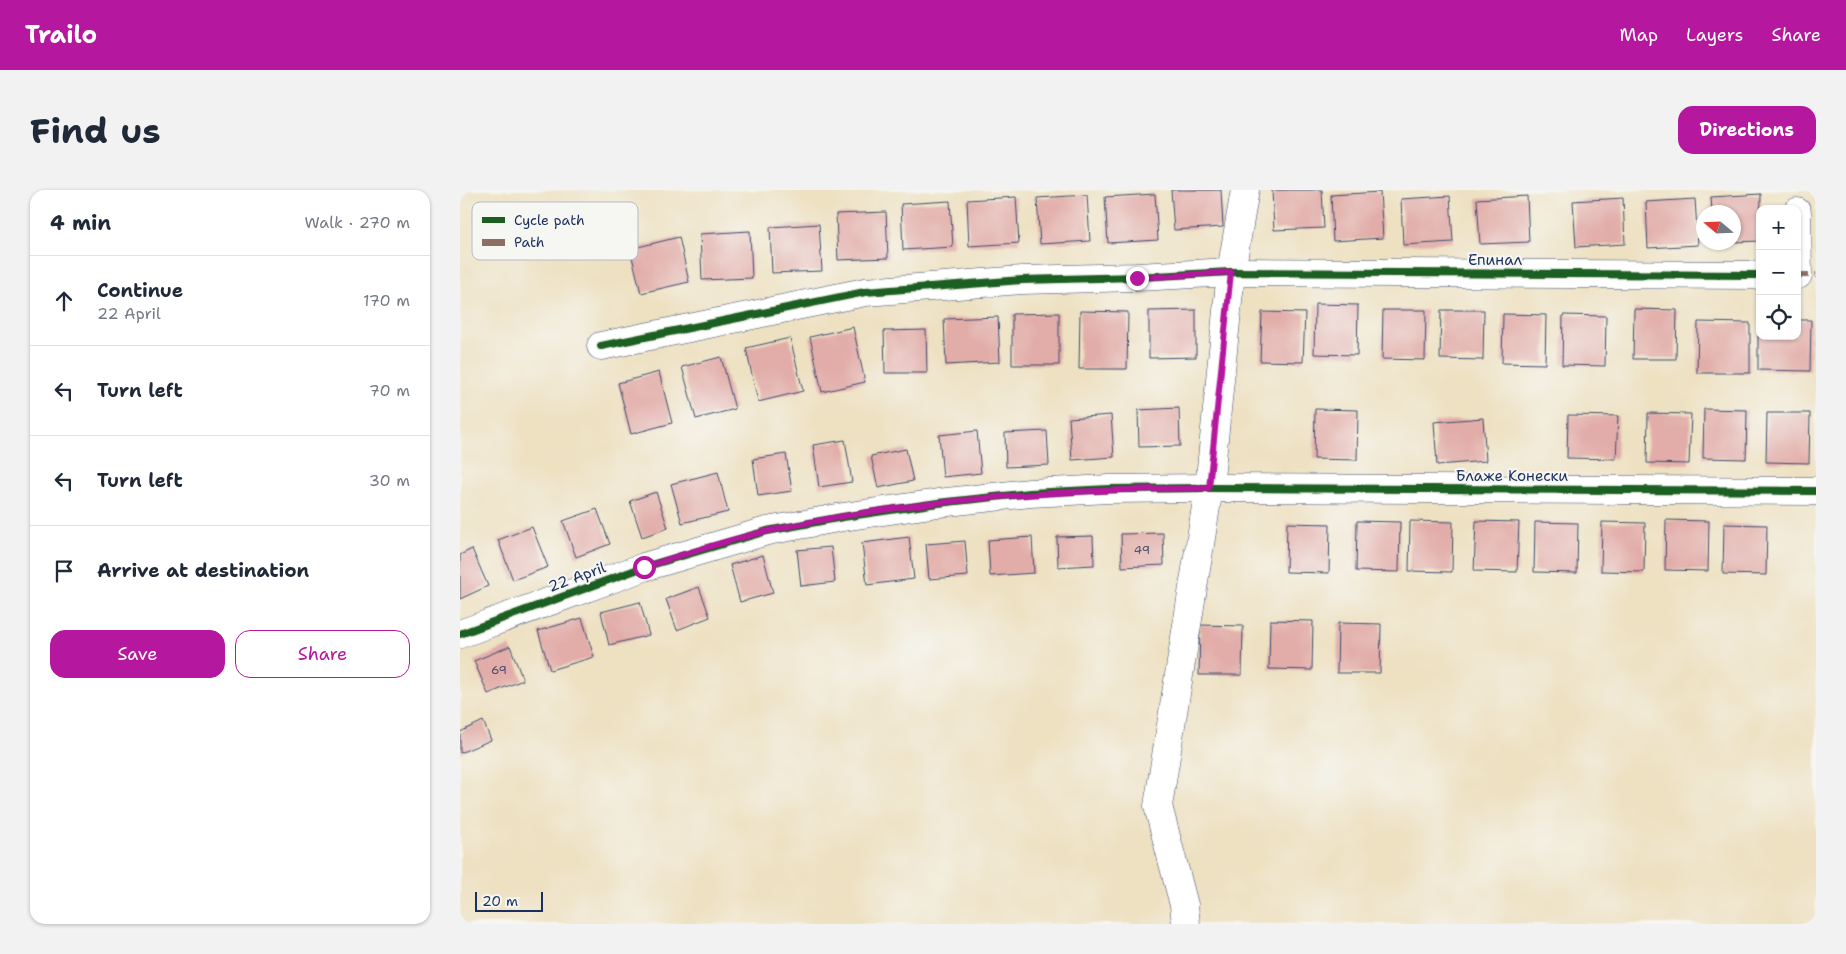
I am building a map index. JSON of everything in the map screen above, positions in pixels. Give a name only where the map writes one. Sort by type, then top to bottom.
[{"type":"street","points":[[1186,924],[1184,905],[1158,806],[1209,488],[1231,272],[1245,190]]},
{"type":"street","points":[[1797,190],[1797,205]]},
{"type":"street","name":"Епинал","points":[[601,346],[865,292],[1022,280],[1137,278],[1231,272],[1756,275]]},
{"type":"street","points":[[1801,275],[1816,275]]},
{"type":"street","name":"Блаже Конески","points":[[1209,488],[1816,492]]},
{"type":"street","name":"22 April","points":[[460,634],[644,567],[767,531],[842,517],[938,503],[1030,493],[1109,489],[1209,488]]},
{"type":"building","points":[[1171,190],[1221,190],[1223,227],[1174,230]]},
{"type":"building","points":[[1272,190],[1322,190],[1324,228],[1274,230]]},
{"type":"building","points":[[1380,192],[1383,238],[1333,241],[1331,195]]},
{"type":"building","points":[[1155,194],[1158,240],[1108,243],[1105,197]]},
{"type":"building","points":[[1761,194],[1761,205],[1756,205],[1756,241],[1741,242],[1741,205],[1712,205],[1711,197]]},
{"type":"building","points":[[1087,195],[1090,241],[1040,244],[1037,198]]},
{"type":"building","points":[[1450,196],[1453,242],[1403,245],[1401,199]]},
{"type":"building","points":[[1527,196],[1529,242],[1480,244],[1477,199]]},
{"type":"building","points":[[1016,197],[1019,243],[969,246],[967,200]]},
{"type":"building","points":[[1623,198],[1625,244],[1576,247],[1573,201]]},
{"type":"building","points":[[1695,199],[1696,245],[1648,248],[1646,202]]},
{"type":"building","points":[[950,201],[953,247],[903,250],[901,204]]},
{"type":"building","points":[[886,212],[888,258],[838,260],[836,214]]},
{"type":"building","points":[[819,224],[822,271],[772,273],[770,227]]},
{"type":"building","points":[[750,231],[752,278],[702,280],[700,234]]},
{"type":"building","points":[[679,237],[689,282],[641,293],[633,260],[638,260],[638,247]]},
{"type":"building","points":[[1315,304],[1358,305],[1357,355],[1314,354]]},
{"type":"building","points":[[1634,309],[1677,310],[1676,359],[1633,359]]},
{"type":"building","points":[[1196,310],[1196,357],[1149,358],[1149,311]]},
{"type":"building","points":[[1383,310],[1426,310],[1425,360],[1382,359]]},
{"type":"building","points":[[1441,310],[1484,310],[1483,360],[1440,359]]},
{"type":"building","points":[[1080,311],[1128,312],[1127,369],[1079,369]]},
{"type":"building","points":[[1262,312],[1305,313],[1303,362],[1260,361]]},
{"type":"building","points":[[1059,313],[1059,365],[1012,365],[1012,314]]},
{"type":"building","points":[[1503,314],[1546,315],[1545,364],[1502,363]]},
{"type":"building","points":[[1563,315],[1606,316],[1605,366],[1562,365]]},
{"type":"building","points":[[998,317],[1000,362],[946,365],[944,319]]},
{"type":"building","points":[[1801,320],[1811,320],[1810,371],[1758,370],[1758,340],[1801,340]]},
{"type":"building","points":[[1698,322],[1750,323],[1750,373],[1697,373]]},
{"type":"building","points":[[853,327],[865,382],[822,392],[810,337]]},
{"type":"building","points":[[926,330],[927,373],[885,373],[884,331]]},
{"type":"building","points":[[790,338],[803,391],[758,402],[746,348]]},
{"type":"building","points":[[721,357],[735,409],[696,419],[682,367]]},
{"type":"building","points":[[659,372],[672,423],[631,434],[618,383]]},
{"type":"building","points":[[1179,408],[1180,446],[1139,447],[1138,410]]},
{"type":"building","points":[[1315,409],[1358,410],[1357,460],[1314,459]]},
{"type":"building","points":[[1704,409],[1747,410],[1746,459],[1703,458]]},
{"type":"building","points":[[1648,413],[1691,414],[1689,464],[1647,463]]},
{"type":"building","points":[[1767,413],[1810,413],[1809,463],[1766,462]]},
{"type":"building","points":[[1111,415],[1114,457],[1072,460],[1069,418]]},
{"type":"building","points":[[1568,415],[1618,416],[1616,459],[1567,458]]},
{"type":"building","points":[[1483,418],[1486,461],[1437,465],[1434,422]]},
{"type":"building","points":[[977,431],[981,473],[943,477],[939,435]]},
{"type":"building","points":[[1047,431],[1049,465],[1006,467],[1005,433]]},
{"type":"building","points":[[845,440],[852,482],[819,487],[813,445]]},
{"type":"building","points":[[906,449],[913,481],[878,488],[871,456]]},
{"type":"building","points":[[786,454],[792,491],[758,496],[753,459]]},
{"type":"building","points":[[718,472],[728,512],[682,523],[671,484]]},
{"type":"building","points":[[656,492],[668,528],[642,537],[630,501]]},
{"type":"building","points":[[597,509],[610,544],[576,557],[563,521]]},
{"type":"building","points":[[1666,520],[1709,521],[1708,571],[1665,570]]},
{"type":"building","points":[[1357,521],[1400,522],[1399,572],[1356,571]]},
{"type":"building","points":[[1410,521],[1453,522],[1452,572],[1409,571]]},
{"type":"building","points":[[1476,521],[1519,522],[1517,572],[1474,571]]},
{"type":"building","points":[[1535,522],[1578,523],[1577,573],[1534,572]]},
{"type":"building","points":[[1602,522],[1645,523],[1644,572],[1601,571]]},
{"type":"building","points":[[1287,523],[1330,524],[1329,573],[1286,572]]},
{"type":"building","points":[[1724,524],[1767,525],[1766,575],[1723,574]]},
{"type":"building","points":[[532,527],[548,567],[513,580],[498,540]]},
{"type":"building","points":[[1163,533],[1164,565],[1122,567],[1121,534]]},
{"type":"building","points":[[1093,536],[1094,565],[1058,567],[1057,537]]},
{"type":"building","points":[[909,537],[914,579],[867,585],[862,543]]},
{"type":"building","points":[[1032,537],[1034,573],[990,576],[988,540]]},
{"type":"building","points":[[965,541],[968,576],[929,579],[926,544]]},
{"type":"building","points":[[831,547],[835,582],[801,586],[797,550]]},
{"type":"building","points":[[472,549],[488,586],[460,599],[460,555]]},
{"type":"building","points":[[763,555],[773,593],[740,602],[730,565]]},
{"type":"building","points":[[699,587],[710,617],[677,630],[666,599]]},
{"type":"building","points":[[640,602],[649,635],[609,645],[601,612]]},
{"type":"building","points":[[582,618],[594,657],[550,670],[538,631]]},
{"type":"building","points":[[1270,620],[1313,621],[1312,670],[1269,669]]},
{"type":"building","points":[[1338,623],[1381,624],[1380,673],[1337,673]]},
{"type":"building","points":[[1200,625],[1243,626],[1242,675],[1199,675]]},
{"type":"building","points":[[510,646],[523,680],[488,694],[474,661]]},
{"type":"building","points":[[483,721],[491,740],[460,753],[460,732]]},
{"type":"marked path","points":[[1801,275],[1816,275]]},
{"type":"cycle path","points":[[601,346],[865,292],[1022,280],[1231,272],[1756,275]]},
{"type":"cycle path","points":[[460,634],[644,567],[767,531],[843,517],[938,503],[1030,493],[1109,489],[1209,488],[1816,491]]},
{"type":"route","points":[[644,567],[767,531],[842,517],[938,503],[1030,493],[1109,489],[1209,488],[1231,272],[1137,278]]}]
